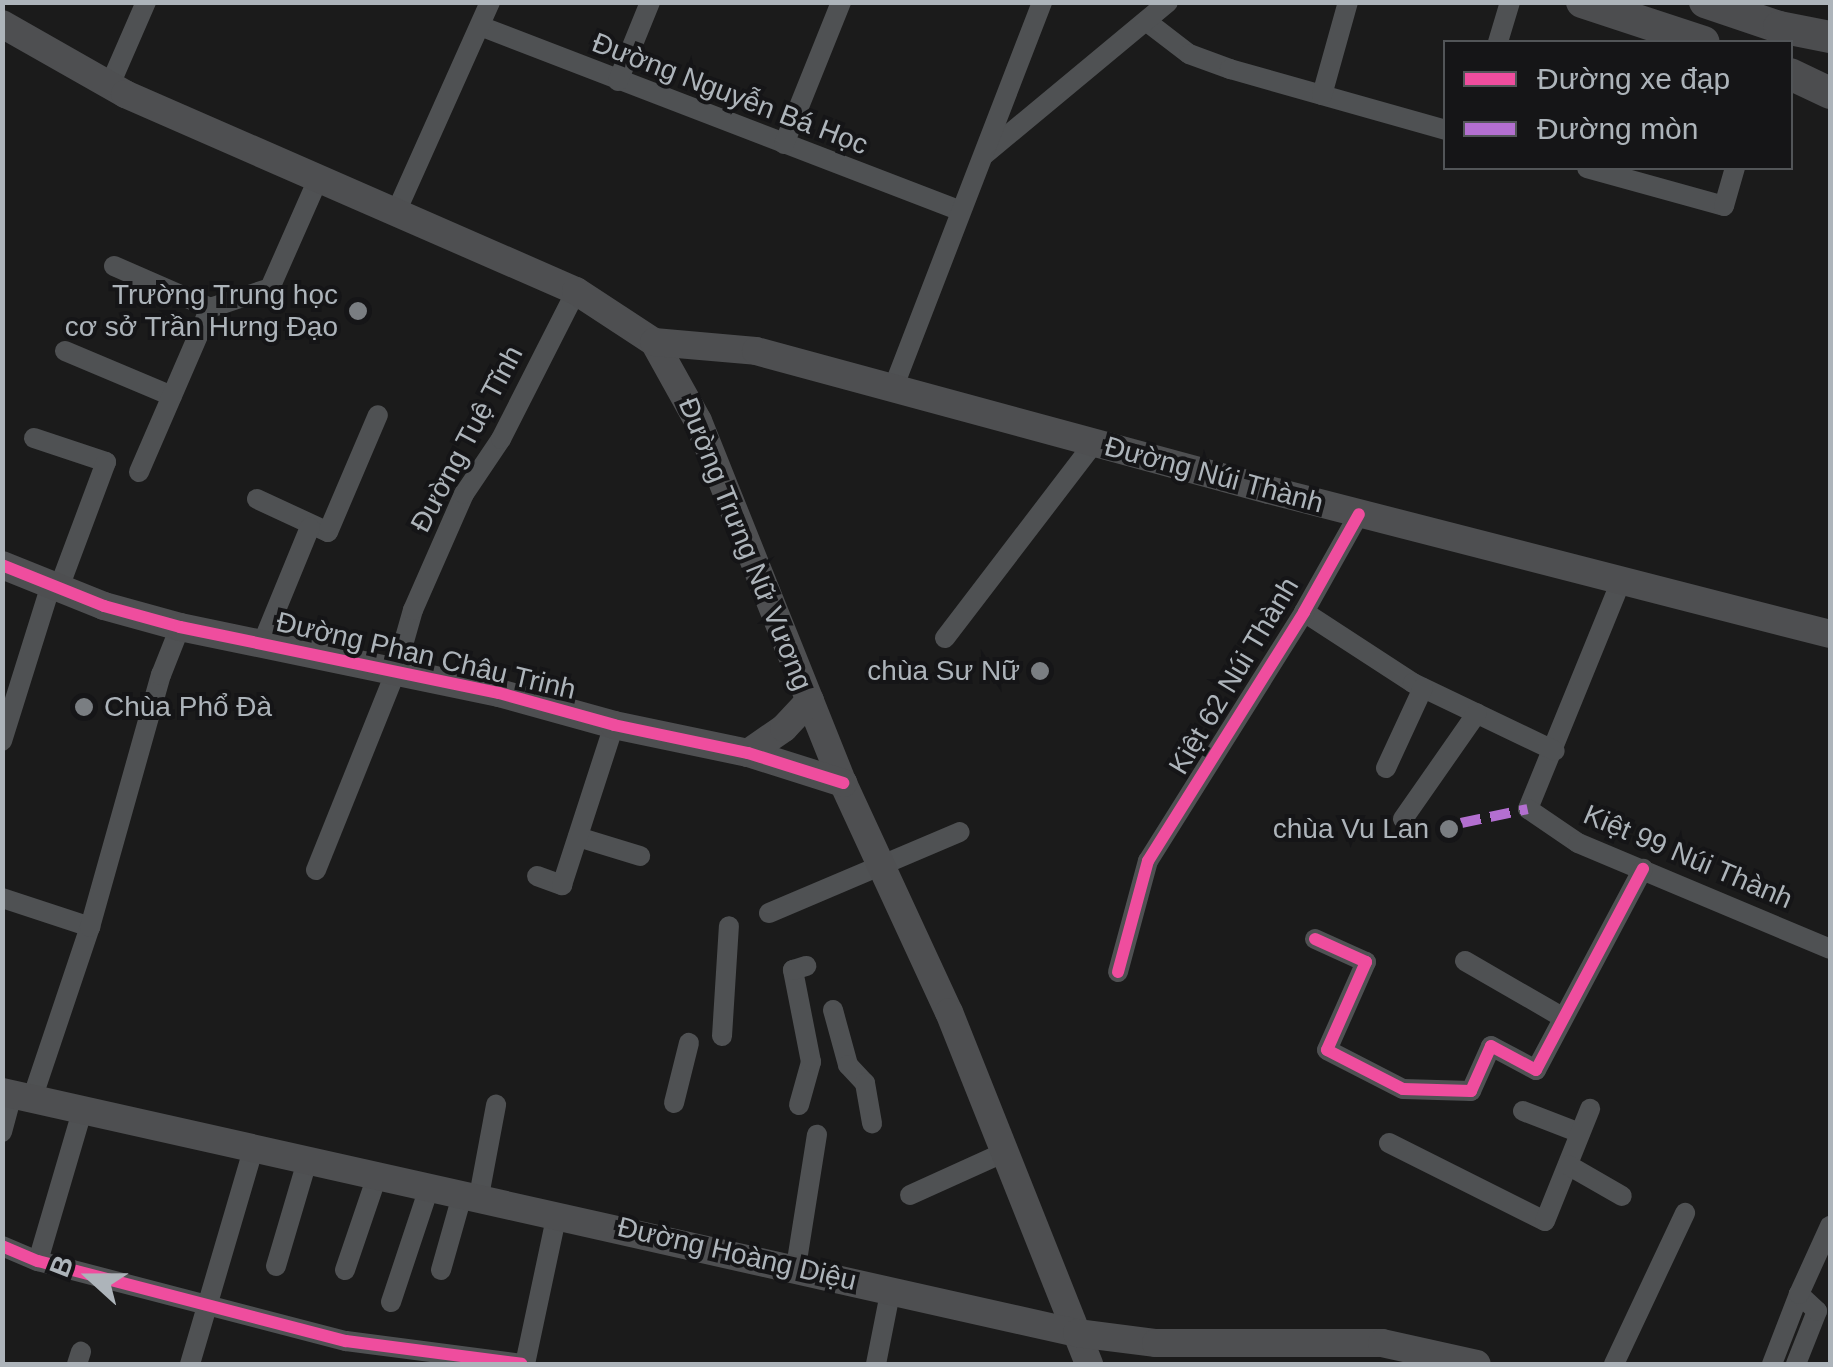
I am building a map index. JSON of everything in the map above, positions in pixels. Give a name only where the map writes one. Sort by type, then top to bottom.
[{"type":"main road","points":[[1582,2],[1634,32],[1690,40]]},
{"type":"main road","points":[[1706,2],[1830,48]]},
{"type":"main road","name":"Đường Trưng Nữ Vương","points":[[2,24],[108,87],[318,180],[398,210],[576,291],[654,342],[698,421],[843,783],[934,978],[1089,1364]]},
{"type":"main road","points":[[1780,27],[1830,37]]},
{"type":"main road","points":[[1793,72],[1830,78]]},
{"type":"main road","points":[[1793,73],[1830,92]]},
{"type":"main road","name":"Đường Núi Thành","points":[[654,342],[756,351],[1358,514],[1830,634]]},
{"type":"main road","name":"Đường Phan Châu Trinh","points":[[2,564],[55,587],[180,627],[499,693],[614,725],[748,753],[843,783]]},
{"type":"main road","points":[[748,753],[784,728],[810,700]]},
{"type":"main road","name":"Đường Hoàng Diệu","points":[[15,1095],[891,1288],[1076,1333],[1239,1353],[1382,1342],[1477,1364]]},
{"type":"street","points":[[108,87],[146,2]]},
{"type":"street","points":[[398,210],[490,2]]},
{"type":"street","points":[[618,81],[650,2]]},
{"type":"street","points":[[784,144],[841,2]]},
{"type":"street","points":[[894,386],[1042,2]]},
{"type":"street","points":[[983,156],[1168,2]]},
{"type":"street","points":[[1322,95],[1348,2]]},
{"type":"street","points":[[1499,40],[1510,2]]},
{"type":"street","points":[[1146,21],[1189,54],[1443,129]]},
{"type":"street","name":"Đường Nguyễn Bá Học","points":[[480,26],[961,211]]},
{"type":"street","points":[[1600,170],[1724,206],[1734,170]]},
{"type":"street","points":[[114,266],[210,308],[270,288],[318,180]]},
{"type":"street","name":"Đường Tuệ Tĩnh","points":[[316,870],[395,673],[413,610],[464,494],[501,439],[576,291]]},
{"type":"street","points":[[139,472],[210,308]]},
{"type":"street","points":[[65,351],[172,396]]},
{"type":"street","points":[[257,499],[328,532],[378,415]]},
{"type":"street","points":[[2,741],[55,587],[106,462],[34,438]]},
{"type":"street","points":[[945,638],[1094,443]]},
{"type":"street","name":"Kiệt 62 Núi Thành","points":[[1118,972],[1148,861],[1304,612],[1358,514]]},
{"type":"street","points":[[262,644],[310,526]]},
{"type":"street","points":[[1304,612],[1423,688],[1555,750],[1621,580]]},
{"type":"street","points":[[2,1132],[90,927],[160,675],[180,627]]},
{"type":"street","points":[[1386,768],[1423,688]]},
{"type":"street","points":[[1402,819],[1477,713]]},
{"type":"street","points":[[537,876],[562,886],[614,725]]},
{"type":"street","name":"Kiệt 99 Núi Thành","points":[[1555,750],[1528,809],[1578,843],[1830,950]]},
{"type":"street","points":[[768,912],[960,832]]},
{"type":"street","points":[[578,837],[640,856]]},
{"type":"street","points":[[1316,939],[1366,962],[1327,1050],[1403,1089],[1471,1091],[1491,1046],[1536,1070],[1643,868]]},
{"type":"street","points":[[2,898],[90,927]]},
{"type":"street","points":[[722,1036],[729,926]]},
{"type":"street","points":[[1465,961],[1562,1017]]},
{"type":"street","points":[[799,1105],[810,1062],[793,970],[806,966]]},
{"type":"street","points":[[833,1010],[848,1065],[865,1083],[872,1123]]},
{"type":"street","points":[[674,1103],[689,1042]]},
{"type":"street","points":[[441,1270],[471,1194],[496,1106]]},
{"type":"street","points":[[38,1261],[83,1108]]},
{"type":"street","points":[[1390,1143],[1545,1221],[1590,1108]]},
{"type":"street","points":[[1523,1111],[1580,1133]]},
{"type":"street","points":[[796,1267],[817,1135]]},
{"type":"street","points":[[190,1364],[254,1146]]},
{"type":"street","points":[[910,1195],[1005,1152]]},
{"type":"street","points":[[276,1266],[308,1158]]},
{"type":"street","points":[[1568,1165],[1622,1196]]},
{"type":"street","points":[[345,1270],[378,1173]]},
{"type":"street","points":[[391,1302],[430,1185]]},
{"type":"street","points":[[1614,1364],[1684,1213]]},
{"type":"street","points":[[2,1246],[38,1261],[346,1341],[524,1364],[557,1214]]},
{"type":"street","points":[[1772,1364],[1830,1226]]},
{"type":"street","points":[[876,1364],[891,1288]]},
{"type":"street","points":[[1796,1364],[1817,1311],[1799,1294]]},
{"type":"marked path","points":[[1461,823],[1528,809]]},
{"type":"cycle path","points":[[1118,972],[1148,861],[1304,612],[1359,514]]},
{"type":"cycle path","points":[[2,565],[104,606],[180,627],[499,693],[614,725],[748,753],[843,783]]},
{"type":"cycle path","points":[[1315,939],[1366,962],[1327,1050],[1403,1089],[1471,1091],[1491,1046],[1536,1070],[1643,869]]},
{"type":"cycle path","points":[[2,1246],[38,1261],[346,1341],[522,1364]]},
{"type":"place","name":"Trường Trung học cơ sở Trần Hưng Đạo","points":[[358,311]]},
{"type":"place","name":"chùa Sư Nữ","points":[[1040,671]]},
{"type":"place","name":"Chùa Phổ Đà","points":[[84,707]]},
{"type":"place","name":"chùa Vu Lan","points":[[1449,829]]}]
